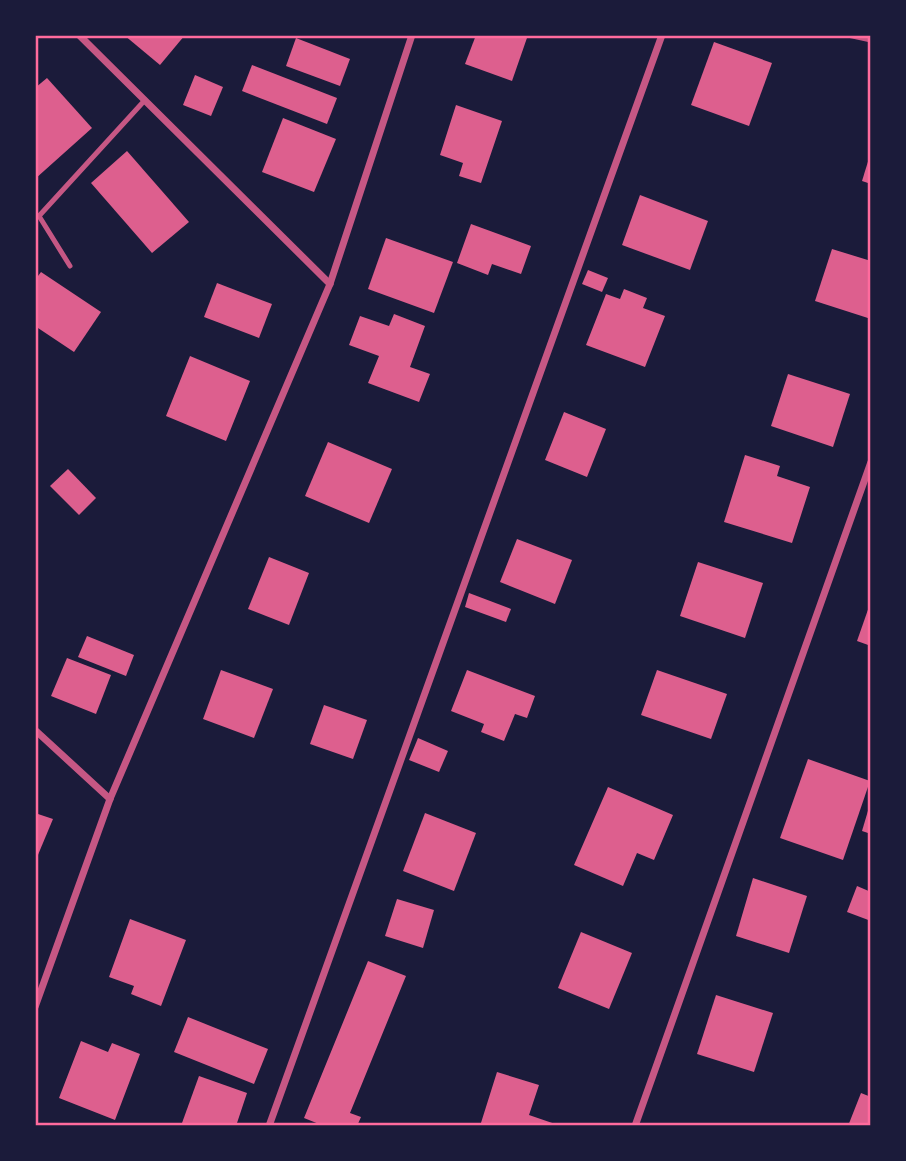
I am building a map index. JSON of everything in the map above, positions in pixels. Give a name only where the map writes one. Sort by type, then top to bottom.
[{"type":"street","points":[[79,35],[330,284]]},
{"type":"street","points":[[35,1007],[110,799],[330,284],[412,35]]},
{"type":"street","points":[[269,1126],[662,35]]},
{"type":"street","points":[[635,1126],[871,462]]},
{"type":"street","points":[[35,730],[110,799]]},
{"type":"lane","points":[[848,35],[871,40]]},
{"type":"lane","points":[[70,266],[39,216],[145,100]]},
{"type":"building","points":[[124,35],[185,35],[160,65]]},
{"type":"building","points":[[476,35],[528,35],[512,81],[465,64]]},
{"type":"building","points":[[296,38],[350,59],[340,86],[286,66]]},
{"type":"building","points":[[714,42],[772,63],[749,126],[691,105]]},
{"type":"building","points":[[252,65],[337,98],[327,124],[242,91]]},
{"type":"building","points":[[195,75],[223,87],[211,116],[183,105]]},
{"type":"building","points":[[47,78],[92,128],[35,179],[35,88]]},
{"type":"building","points":[[456,105],[502,121],[481,183],[459,176],[463,163],[440,155]]},
{"type":"building","points":[[283,118],[336,139],[314,192],[262,172]]},
{"type":"building","points":[[127,151],[189,222],[152,253],[91,183]]},
{"type":"building","points":[[871,155],[871,184],[862,181]]},
{"type":"building","points":[[640,195],[708,221],[690,270],[622,245]]},
{"type":"building","points":[[471,224],[531,246],[521,274],[492,264],[488,275],[457,263]]},
{"type":"building","points":[[386,238],[453,262],[434,313],[368,289]]},
{"type":"building","points":[[832,249],[871,261],[871,319],[815,301]]},
{"type":"building","points":[[588,270],[608,278],[602,292],[582,284]]},
{"type":"building","points":[[41,272],[101,312],[74,352],[35,326],[35,280]]},
{"type":"building","points":[[217,283],[272,304],[259,338],[204,317]]},
{"type":"building","points":[[624,289],[647,298],[643,308],[665,316],[645,367],[586,345],[606,294],[620,299]]},
{"type":"building","points":[[394,314],[425,326],[410,367],[430,374],[419,402],[368,383],[379,356],[349,345],[360,316],[389,326]]},
{"type":"building","points":[[190,356],[250,381],[226,441],[166,416]]},
{"type":"building","points":[[788,374],[850,394],[833,447],[771,426]]},
{"type":"building","points":[[564,412],[606,429],[587,477],[545,460]]},
{"type":"building","points":[[328,442],[392,469],[369,523],[305,496]]},
{"type":"building","points":[[745,455],[780,466],[777,476],[810,487],[792,543],[724,522]]},
{"type":"building","points":[[68,469],[96,498],[79,515],[50,486]]},
{"type":"building","points":[[517,539],[572,560],[555,604],[500,582]]},
{"type":"building","points":[[269,557],[309,573],[289,625],[248,609]]},
{"type":"building","points":[[698,562],[763,583],[745,638],[680,616]]},
{"type":"building","points":[[469,593],[511,609],[506,622],[465,607]]},
{"type":"building","points":[[871,601],[871,646],[857,641]]},
{"type":"building","points":[[87,636],[134,655],[126,676],[78,657]]},
{"type":"building","points":[[67,658],[111,675],[96,714],[51,696]]},
{"type":"building","points":[[221,670],[273,689],[254,738],[203,719]]},
{"type":"building","points":[[467,670],[535,696],[527,718],[515,714],[504,741],[481,732],[484,724],[451,711]]},
{"type":"building","points":[[657,670],[727,694],[711,739],[641,715]]},
{"type":"building","points":[[324,705],[367,720],[353,759],[310,744]]},
{"type":"building","points":[[418,738],[448,751],[439,772],[409,760]]},
{"type":"building","points":[[808,759],[870,781],[843,860],[780,838]]},
{"type":"building","points":[[608,787],[673,815],[654,860],[637,853],[623,886],[574,865]]},
{"type":"building","points":[[871,804],[871,834],[862,831]]},
{"type":"building","points":[[35,813],[53,819],[35,862]]},
{"type":"building","points":[[425,813],[476,833],[454,891],[403,871]]},
{"type":"building","points":[[753,878],[807,896],[789,953],[736,936]]},
{"type":"building","points":[[857,886],[871,892],[871,921],[847,912]]},
{"type":"building","points":[[397,899],[434,910],[423,948],[385,936]]},
{"type":"building","points":[[130,919],[186,940],[161,1006],[131,994],[134,986],[109,977]]},
{"type":"building","points":[[581,932],[632,953],[609,1009],[558,988]]},
{"type":"building","points":[[368,961],[406,976],[350,1113],[361,1117],[357,1126],[324,1126],[304,1118]]},
{"type":"building","points":[[716,995],[773,1013],[754,1072],[697,1054]]},
{"type":"building","points":[[188,1017],[268,1049],[254,1084],[174,1052]]},
{"type":"building","points":[[81,1041],[108,1052],[112,1043],[140,1054],[115,1120],[59,1098]]},
{"type":"building","points":[[497,1072],[539,1085],[529,1115],[561,1126],[480,1126]]},
{"type":"building","points":[[199,1076],[247,1093],[236,1126],[191,1126],[182,1123]]},
{"type":"building","points":[[861,1093],[871,1097],[871,1126],[848,1126]]}]
